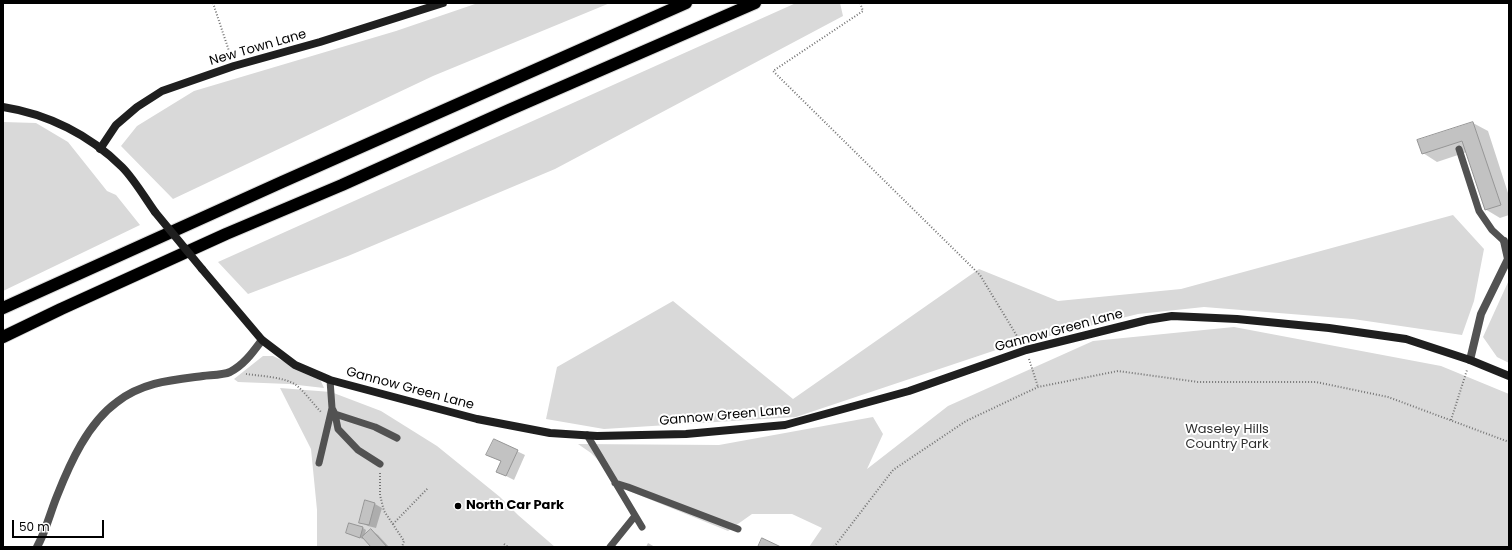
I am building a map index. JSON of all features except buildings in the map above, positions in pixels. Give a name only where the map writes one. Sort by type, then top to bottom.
[{"type":"highway","points":[[3,308],[260,191],[686,3]]},
{"type":"highway","points":[[3,337],[226,234],[342,186],[509,110],[755,3]]},
{"type":"street","name":"New Town Lane","points":[[100,148],[116,125],[137,107],[162,91],[234,66],[320,42],[443,3]]},
{"type":"street","name":"Gannow Green Lane","points":[[3,107],[40,116],[70,129],[100,148],[123,168],[155,212],[262,340],[295,364],[330,380],[478,419],[550,433],[587,435],[686,434],[784,426],[909,391],[1026,350],[1147,320],[1172,316],[1329,328],[1406,339],[1470,360],[1509,376]]},
{"type":"street","points":[[1470,360],[1481,314],[1508,259],[1504,241]]},
{"type":"street","points":[[37,547],[57,496],[81,443],[102,416],[116,402],[142,386],[229,372],[246,361],[262,340]]},
{"type":"lane","points":[[1459,149],[1480,211],[1492,230],[1504,241]]},
{"type":"lane","points":[[330,380],[338,429],[358,450],[380,464]]},
{"type":"lane","points":[[319,463],[329,421],[334,411]]},
{"type":"lane","points":[[334,411],[398,438]]},
{"type":"lane","points":[[587,435],[642,527]]},
{"type":"lane","points":[[615,483],[738,529]]},
{"type":"lane","points":[[610,547],[635,516]]},
{"type":"path","points":[[213,3],[234,66]]},
{"type":"path","points":[[860,3],[863,11],[773,71],[980,275],[1026,350],[1038,387]]},
{"type":"path","points":[[1451,420],[1470,360]]},
{"type":"path","points":[[834,547],[893,470],[966,421],[1038,387],[1118,371],[1198,382],[1316,382],[1388,397],[1509,442]]},
{"type":"path","points":[[229,372],[284,380],[294,384],[304,392],[329,421]]},
{"type":"path","points":[[380,464],[380,495],[384,511],[404,541],[402,547]]},
{"type":"path","points":[[393,524],[428,488]]},
{"type":"path","points":[[504,544],[508,547]]},
{"type":"green space","points":[[478,3],[610,3],[433,76],[173,199],[121,146],[137,126],[194,91],[396,31]]},
{"type":"green space","points":[[796,3],[840,3],[843,16],[555,169],[348,256],[248,294],[218,262]]},
{"type":"green space","points":[[3,122],[36,123],[68,142],[107,191],[116,195],[140,225],[3,291]]},
{"type":"green space","points":[[1453,215],[1484,249],[1474,301],[1462,335],[1353,319],[1204,307],[1138,314],[1008,346],[796,417],[604,429],[546,419],[557,367],[673,301],[793,399],[979,269],[1058,301],[1181,289]]},
{"type":"green space","points":[[1509,280],[1509,363],[1497,357],[1483,337]]},
{"type":"green space","name":"Waseley Hills Country Park","points":[[1234,327],[1441,366],[1509,394],[1509,547],[809,547],[822,528],[792,514],[752,514],[728,531],[629,491],[591,453],[578,444],[719,445],[873,417],[883,434],[867,469],[948,406],[1093,341]]},
{"type":"green space","points":[[263,356],[273,356],[320,379],[324,388],[289,384],[238,382],[234,379]]},
{"type":"green space","points":[[280,388],[331,392],[381,411],[437,446],[500,497],[518,515],[555,547],[317,547],[317,510],[311,449]]},
{"type":"place","name":"North Car Park","points":[[458,506]]}]
